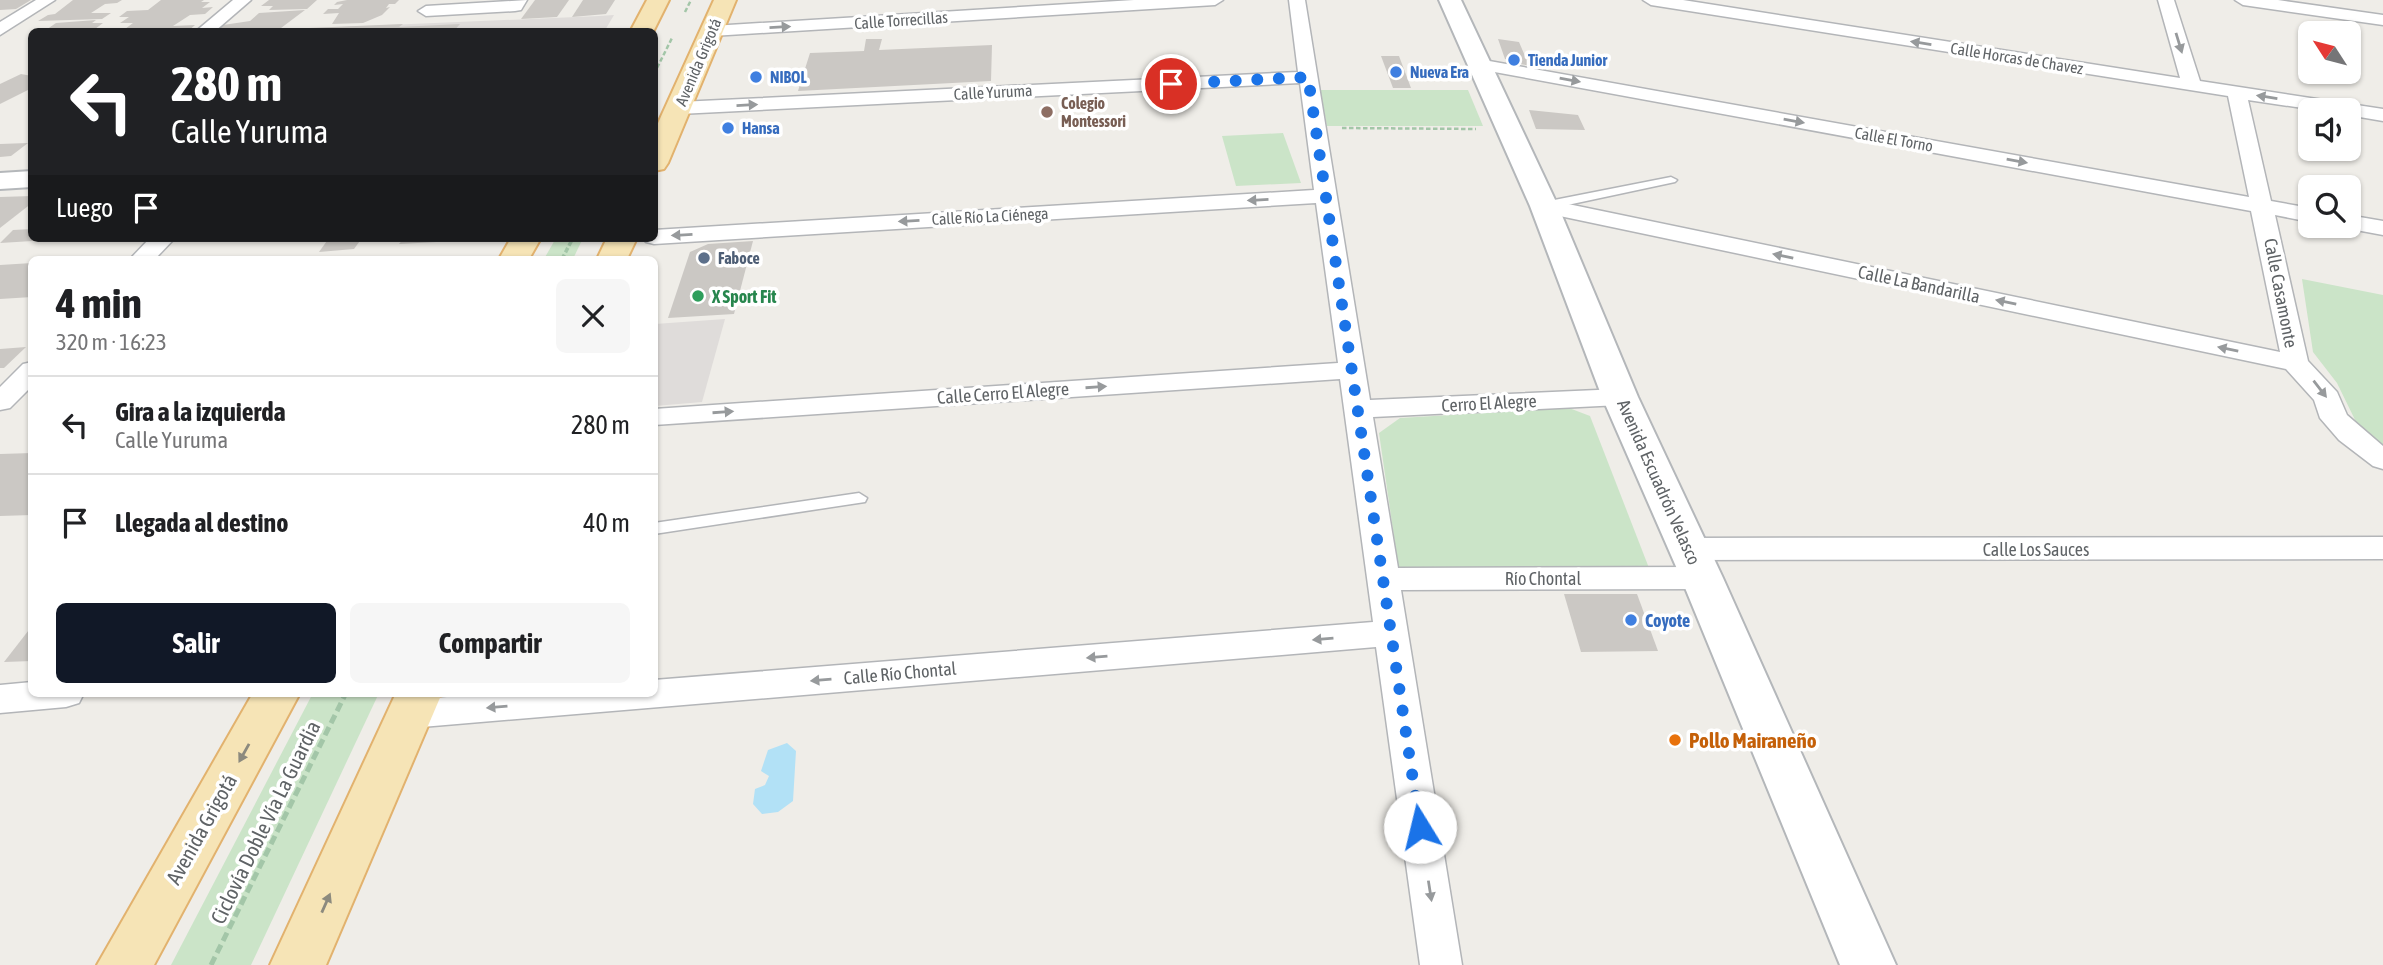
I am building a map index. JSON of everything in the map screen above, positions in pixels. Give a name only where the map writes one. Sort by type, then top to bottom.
[{"type":"main road","points":[[643,28],[658,0]]},
{"type":"main road","name":"Avenida Grigotá","points":[[658,148],[667,113],[712,31],[725,0]]},
{"type":"main road","name":"Avenida Grigotá","points":[[125,965],[275,697]]},
{"type":"main road","points":[[298,965],[414,703]]},
{"type":"street","points":[[0,30],[47,0]]},
{"type":"street","points":[[208,28],[243,0]]},
{"type":"street","name":"Calle Torrecillas","points":[[712,31],[1215,0]]},
{"type":"street","points":[[1297,0],[1441,965]]},
{"type":"street","name":"Avenida Escuadrón Velasco","points":[[1450,0],[1544,206],[1620,397],[1695,563],[1868,965]]},
{"type":"street","name":"Calle Horcas de Chavez","points":[[1651,0],[2383,116]]},
{"type":"street","points":[[2166,0],[2192,85]]},
{"type":"street","points":[[2243,0],[2383,20]]},
{"type":"street","points":[[431,6],[515,7]]},
{"type":"street","name":"Calle El Torno","points":[[1478,64],[2298,213]]},
{"type":"street","name":"Calle Yuruma","points":[[667,113],[1308,77]]},
{"type":"street","name":"Calle Casamonte","points":[[2237,92],[2295,363],[2327,397],[2334,418],[2349,434],[2383,460]]},
{"type":"street","name":"Calle Río La Ciénega","points":[[658,237],[1326,196]]},
{"type":"street","name":"Calle La Bandarilla","points":[[1544,206],[2295,363]]},
{"type":"street","points":[[2361,225],[2383,229]]},
{"type":"street","points":[[145,256],[159,242]]},
{"type":"street","name":"Calle Cerro El Alegre","points":[[658,417],[1352,370]]},
{"type":"street","points":[[0,402],[28,374]]},
{"type":"street","name":"Cerro El Alegre","points":[[1358,409],[1620,397]]},
{"type":"street","name":"Calle Los Sauces","points":[[1695,563],[2383,548]]},
{"type":"street","name":"Río Chontal","points":[[1383,579],[1695,563]]},
{"type":"street","name":"Calle Río Chontal","points":[[658,686],[1391,633]]},
{"type":"street","points":[[0,699],[28,696]]},
{"type":"street","name":"Calle Río Chontal","points":[[414,703],[498,697]]},
{"type":"lane","points":[[1544,206],[1671,180]]},
{"type":"lane","points":[[658,528],[859,498]]},
{"type":"path","points":[[1316,128],[1508,129]]},
{"type":"path","name":"Ciclovía Doble Vía La Guardia","points":[[211,965],[344,697]]},
{"type":"shaded area","points":[[614,15],[606,28],[318,28]]},
{"type":"shaded area","points":[[725,319],[702,402],[658,406],[658,324]]},
{"type":"green space","points":[[1320,90],[1468,90],[1483,126],[1327,126]]},
{"type":"green space","points":[[1283,133],[1301,183],[1236,186],[1222,136]]},
{"type":"green space","points":[[554,242],[581,242],[574,256],[546,256]]},
{"type":"green space","points":[[2302,279],[2383,295],[2383,447],[2358,426],[2337,383],[2313,352]]},
{"type":"green space","points":[[1569,408],[1590,416],[1649,568],[1399,571],[1379,433],[1400,418]]},
{"type":"green space","points":[[311,697],[377,697],[251,965],[171,965]]},
{"type":"water","points":[[787,743],[796,751],[793,801],[778,812],[762,814],[753,804],[755,789],[765,785],[769,776],[761,771],[768,750]]},
{"type":"building","points":[[0,0],[31,0],[16,9],[0,10]]},
{"type":"building","points":[[73,0],[122,0],[105,4],[91,13],[111,13],[102,19],[38,21],[55,14]]},
{"type":"building","points":[[161,0],[204,0],[201,2],[210,2],[202,8],[213,7],[205,14],[190,15],[173,26],[195,25],[192,28],[126,28],[133,23],[120,23],[129,17],[119,17],[127,11],[148,10]]},
{"type":"building","points":[[269,0],[317,0],[307,9],[269,10],[273,6],[261,6]]},
{"type":"building","points":[[399,0],[395,4],[389,4],[386,8],[390,7],[382,15],[363,23],[332,24],[339,13],[323,14],[328,9],[338,9],[343,4],[334,5],[337,2]]},
{"type":"building","points":[[535,0],[569,0],[557,17],[521,19]]},
{"type":"building","points":[[583,0],[615,0],[606,14],[572,17]]},
{"type":"building","points":[[305,10],[281,28],[220,28],[223,25],[250,21],[259,13]]},
{"type":"building","points":[[96,20],[92,23],[103,23],[96,28],[49,28],[56,23]]},
{"type":"building","points":[[403,24],[399,27],[460,24],[456,28],[309,28]]},
{"type":"building","points":[[866,39],[882,39],[879,50],[992,45],[991,81],[798,91],[810,53],[864,51]]},
{"type":"building","points":[[1498,39],[1519,42],[1525,56],[1537,58],[1531,66],[1505,59]]},
{"type":"building","name":"Nueva Era","points":[[1381,56],[1399,56],[1411,88],[1393,88]]},
{"type":"building","points":[[21,74],[28,75],[28,90],[0,104],[0,84]]},
{"type":"building","points":[[1529,110],[1578,115],[1585,130],[1536,129]]},
{"type":"building","points":[[28,143],[11,156],[0,157],[0,144]]},
{"type":"building","points":[[28,196],[28,206],[0,228],[0,197]]},
{"type":"building","points":[[28,229],[28,241],[0,243],[13,230]]},
{"type":"building","points":[[753,241],[734,314],[668,318],[690,252],[708,244]]},
{"type":"building","points":[[326,242],[359,242],[354,249],[319,252]]},
{"type":"building","points":[[401,242],[436,242],[399,244]]},
{"type":"building","points":[[28,263],[28,297],[0,299],[0,265]]},
{"type":"building","points":[[26,347],[4,368],[0,368],[0,349]]},
{"type":"building","points":[[28,453],[28,515],[0,516],[0,454]]},
{"type":"building","points":[[1564,594],[1637,594],[1658,651],[1581,652]]},
{"type":"building","points":[[28,631],[28,661],[4,662]]},
{"type":"place","name":"Tienda Junior","points":[[1514,60]]},
{"type":"place","name":"Nueva Era","points":[[1396,72]]},
{"type":"place","name":"NIBOL","points":[[756,77]]},
{"type":"place","name":"Colegio Montessori","points":[[1047,112]]},
{"type":"place","name":"Hansa","points":[[728,128]]},
{"type":"place","name":"Faboce","points":[[704,258]]},
{"type":"place","name":"X Sport Fit","points":[[698,296]]},
{"type":"place","name":"Coyote","points":[[1631,620]]},
{"type":"place","name":"Pollo Mairaneño","points":[[1675,740]]},
{"type":"route","points":[[1171,84],[1308,77],[1420,827]]}]
